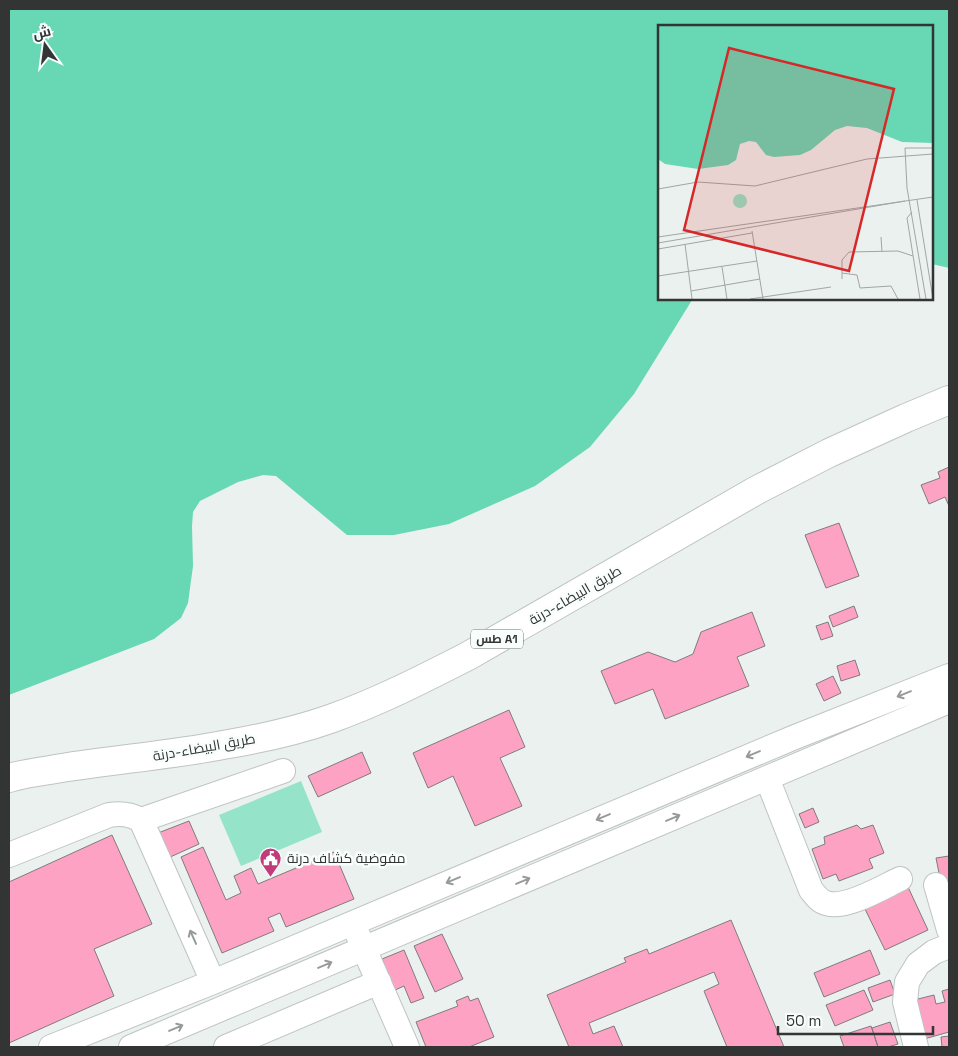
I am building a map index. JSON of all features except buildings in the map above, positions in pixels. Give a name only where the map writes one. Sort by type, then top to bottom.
[{"type":"highway","name":"طريق البيضاء-درنة","points":[[9,778],[80,765],[144,758],[282,734],[329,720],[374,702],[468,656],[757,490],[829,453],[949,400]]},
{"type":"street","points":[[51,1047],[213,982],[795,737],[949,676]]},
{"type":"street","points":[[131,1047],[949,702]]},
{"type":"street","points":[[795,737],[806,762]]},
{"type":"street","points":[[141,820],[283,772]]},
{"type":"street","points":[[767,778],[811,890],[820,900],[835,905],[853,901],[900,879]]},
{"type":"street","points":[[9,855],[109,815],[119,813],[141,820],[213,982]]},
{"type":"street","points":[[936,885],[949,930]]},
{"type":"street","points":[[353,922],[406,1047]]},
{"type":"street","points":[[916,1047],[905,1002],[907,982],[918,964],[934,952],[949,946]]},
{"type":"street","points":[[226,1047],[379,982]]},
{"type":"shaded area","points":[[9,9],[949,9],[949,268],[933,264],[933,25],[658,25],[658,300],[692,300],[634,394],[590,447],[535,486],[449,524],[394,535],[347,535],[276,476],[263,475],[238,482],[200,501],[193,512],[193,566],[188,603],[181,618],[154,639],[9,695]]},
{"type":"shaded area","points":[[301,781],[322,832],[241,866],[219,815]]},
{"type":"place","name":"مفوضية كشاف درنة","points":[[271,877]]}]
